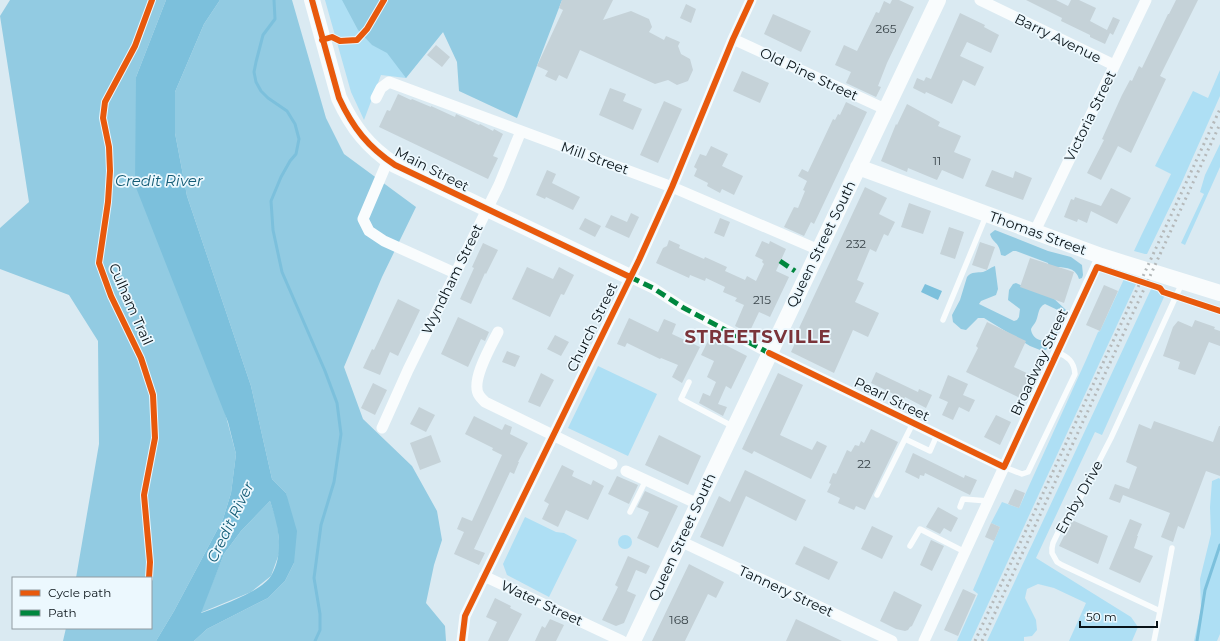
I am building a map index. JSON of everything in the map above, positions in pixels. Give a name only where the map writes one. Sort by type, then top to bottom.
[{"type":"street","name":"Main Street","points":[[312,0],[332,76],[342,105],[352,123],[369,145],[388,160],[486,209],[653,288],[682,307],[769,352]]},
{"type":"street","name":"Church Street","points":[[462,641],[465,616],[630,277],[672,187],[733,39],[751,0]]},
{"type":"street","name":"Queen Street South","points":[[633,641],[769,352],[938,0]]},
{"type":"street","name":"Barry Avenue","points":[[980,0],[1114,65]]},
{"type":"street","name":"Victoria Street","points":[[1035,231],[1146,0]]},
{"type":"street","name":"Old Pine Street","points":[[733,39],[885,109]]},
{"type":"street","name":"Mill Street","points":[[376,98],[381,88],[389,82],[672,187],[819,250]]},
{"type":"street","name":"Wyndham Street","points":[[382,428],[455,273],[499,185],[521,131]]},
{"type":"street","points":[[388,160],[363,219],[369,231],[384,241],[455,273]]},
{"type":"street","name":"Thomas Street","points":[[858,167],[1101,256],[1220,293]]},
{"type":"street","name":"Broadway Street","points":[[924,641],[1101,256]]},
{"type":"street","points":[[498,332],[478,374],[476,385],[478,394],[485,402],[612,464]]},
{"type":"street","name":"Pearl Street","points":[[769,352],[1004,467]]},
{"type":"street","points":[[626,471],[698,504]]},
{"type":"street","name":"Tannery Street","points":[[680,542],[892,641]]},
{"type":"street","name":"Water Street","points":[[484,576],[622,641]]},
{"type":"lane","points":[[943,320],[987,214]]},
{"type":"lane","name":"Emby Drive","points":[[1160,611],[1062,565],[1054,558],[1052,548],[1063,522],[1075,508],[1111,438],[1183,281]]},
{"type":"lane","points":[[1004,467],[1022,474],[1029,470],[1076,374],[1073,363],[1068,357],[1057,352]]},
{"type":"lane","points":[[689,382],[681,399],[734,428]]},
{"type":"lane","points":[[877,495],[913,423]]},
{"type":"lane","points":[[905,439],[930,451],[937,435]]},
{"type":"lane","points":[[630,512],[646,480]]},
{"type":"lane","points":[[960,507],[964,499],[988,501]]},
{"type":"lane","points":[[910,546],[920,529],[965,552]]},
{"type":"lane","points":[[1154,641],[1172,548]]},
{"type":"shaded area","points":[[10,0],[166,0],[136,77],[236,454],[231,493],[223,519],[174,611],[156,641],[63,641],[66,629],[152,629],[152,577],[76,577],[99,444],[98,341],[69,295],[0,269],[0,228],[29,202],[0,16]]},
{"type":"shaded area","points":[[220,0],[292,0],[326,118],[344,154],[416,207],[382,277],[344,367],[363,419],[412,466],[437,511],[442,540],[434,565],[426,603],[445,626],[446,641],[194,641],[207,629],[268,598],[285,581],[294,563],[286,493],[272,479],[251,386],[187,196],[175,133],[175,92],[204,24]]},
{"type":"shaded area","points":[[325,0],[528,0],[443,32],[406,78],[381,75],[364,120],[351,92]]},
{"type":"shaded area","points":[[342,0],[562,0],[517,118],[459,91],[457,62],[443,32],[406,78],[387,53],[372,45],[358,30]]},
{"type":"shaded area","points":[[1220,70],[1220,96],[1181,184],[1147,254],[1134,251],[1171,174],[1155,166],[1193,91],[1208,98]]},
{"type":"shaded area","points":[[1220,144],[1220,167],[1185,245],[1181,243],[1204,194],[1200,192],[1205,175]]},
{"type":"shaded area","points":[[995,230],[1048,251],[1071,257],[1082,265],[1083,275],[1082,278],[1079,279],[1076,273],[1068,268],[1058,267],[1051,296],[1066,310],[1064,313],[1045,304],[1043,305],[1040,309],[1036,322],[1031,329],[1035,338],[1044,340],[1055,326],[1058,327],[1057,333],[1046,350],[1040,350],[1030,346],[984,318],[978,318],[966,330],[961,329],[953,322],[952,315],[960,300],[967,277],[973,273],[983,272],[995,266],[998,289],[996,295],[981,301],[979,304],[1014,321],[1019,317],[1020,309],[1008,300],[1009,290],[1013,284],[1016,283],[1038,293],[1049,267],[1048,263],[1016,251],[1013,251],[1005,256],[1001,255],[999,247],[990,234]]},
{"type":"shaded area","points":[[1124,279],[1136,284],[971,641],[957,641],[978,594],[973,590],[1000,527],[991,523],[1002,502],[1019,508],[1098,332],[1100,331]]},
{"type":"shaded area","points":[[1152,287],[1161,290],[1164,297],[1102,435],[1095,432],[1036,558],[1131,617],[1138,627],[1132,641],[1069,641],[1086,603],[1054,588],[1038,584],[1027,589],[1025,598],[1036,620],[1037,630],[1032,636],[1024,637],[1024,641],[987,641]]},
{"type":"shaded area","points":[[598,366],[657,394],[628,456],[568,428]]},
{"type":"shaded area","points":[[1219,478],[1220,634],[1217,641],[1194,641],[1201,609],[1200,579],[1211,534],[1210,507],[1212,481]]},
{"type":"shaded area","points":[[270,501],[277,521],[280,551],[271,576],[251,592],[200,613],[224,554],[241,531]]},
{"type":"shaded area","points":[[525,517],[577,540],[549,597],[507,575],[503,564]]},
{"type":"shaded area","points":[[622,535],[628,535],[632,539],[632,545],[628,549],[622,549],[618,545],[618,539]]},
{"type":"water","name":"Credit River","points":[[166,0],[220,0],[204,24],[175,92],[175,133],[187,196],[251,386],[272,479],[286,493],[297,531],[294,563],[285,581],[268,598],[207,629],[194,641],[156,641],[174,611],[223,519],[231,493],[236,454],[228,422],[135,185],[136,77]],"holes":[[[270,501],[278,529],[279,548],[278,558],[271,576],[266,582],[249,593],[201,613],[224,554],[241,531]]]},
{"type":"water","points":[[925,284],[942,291],[938,300],[921,292]]},
{"type":"building","points":[[562,0],[613,0],[603,20],[631,11],[649,19],[652,27],[649,32],[664,40],[666,36],[680,42],[678,46],[681,54],[690,59],[693,70],[688,81],[677,85],[668,80],[655,84],[580,50],[567,79],[559,75],[556,81],[545,76],[548,71],[537,66],[563,10],[559,8]]},
{"type":"building","points":[[892,0],[899,0],[914,7],[887,63],[878,86],[881,87],[876,97],[846,83],[851,72],[835,65],[844,45],[857,51],[876,12],[879,13],[884,1],[890,4]]},
{"type":"building","points":[[1026,0],[1056,0],[1068,6],[1071,0],[1079,0],[1096,8],[1090,21],[1107,30],[1113,17],[1120,20],[1113,35],[1110,33],[1105,44],[1061,21],[1062,18]]},
{"type":"building","points":[[1176,0],[1198,0],[1160,76],[1166,79],[1131,153],[1118,146],[1101,180],[1087,173],[1104,140],[1102,139],[1122,95],[1130,80],[1132,81],[1139,66],[1142,68]]},
{"type":"building","points":[[686,4],[696,9],[691,23],[680,18]]},
{"type":"building","points":[[960,13],[985,25],[984,27],[999,35],[991,53],[967,42],[960,56],[984,67],[975,86],[963,80],[952,104],[926,92],[925,94],[913,88],[917,78],[924,81],[926,77],[931,79]]},
{"type":"building","points":[[773,14],[811,31],[801,52],[764,34]]},
{"type":"building","points":[[436,45],[450,57],[442,67],[427,55]]},
{"type":"building","points":[[742,71],[769,83],[760,103],[733,91]]},
{"type":"building","points":[[610,88],[626,94],[623,101],[642,109],[633,130],[599,115]]},
{"type":"building","points":[[398,94],[431,106],[455,117],[456,114],[503,134],[493,156],[498,158],[488,179],[379,127],[387,110],[390,111]]},
{"type":"building","points":[[664,101],[682,109],[658,163],[640,155]]},
{"type":"building","points":[[846,102],[867,112],[814,224],[811,222],[804,236],[784,227],[794,207],[798,208],[805,191],[803,190],[807,181],[798,176],[802,169],[808,172],[833,119],[835,120],[838,114],[840,115]]},
{"type":"building","points":[[907,104],[940,122],[938,126],[961,136],[954,152],[971,159],[963,179],[942,170],[937,180],[908,168],[907,172],[881,161],[896,124],[897,125]]},
{"type":"building","points":[[711,146],[728,154],[722,166],[743,176],[734,195],[722,189],[720,193],[707,186],[708,183],[694,176],[697,169],[694,167],[700,154],[706,156]]},
{"type":"building","points":[[547,170],[556,174],[552,183],[580,197],[573,210],[546,197],[545,199],[536,195]]},
{"type":"building","points":[[992,170],[1013,178],[1015,171],[1032,178],[1023,200],[985,186]]},
{"type":"building","points":[[865,187],[887,198],[879,214],[895,222],[888,236],[884,234],[876,252],[870,249],[857,280],[864,283],[855,302],[879,313],[868,337],[853,330],[834,373],[791,352],[797,339],[795,338],[800,326]]},
{"type":"building","points":[[1111,188],[1131,198],[1117,224],[1091,211],[1087,223],[1078,219],[1077,222],[1064,217],[1071,199],[1074,200],[1075,197],[1101,206]]},
{"type":"building","points":[[909,203],[931,211],[923,234],[901,227]]},
{"type":"building","points":[[631,213],[639,217],[629,238],[605,227],[611,215],[627,222]]},
{"type":"building","points":[[585,218],[601,226],[595,237],[579,229]]},
{"type":"building","points":[[720,218],[730,222],[724,237],[714,233]]},
{"type":"building","points":[[949,227],[964,232],[955,259],[940,254]]},
{"type":"building","points":[[669,240],[680,245],[679,248],[704,259],[705,257],[727,267],[725,271],[745,280],[747,276],[756,281],[764,264],[762,262],[763,260],[755,256],[762,241],[769,244],[770,241],[786,249],[776,271],[789,277],[770,317],[759,312],[749,333],[735,326],[744,305],[735,301],[737,298],[723,292],[725,287],[706,278],[705,281],[690,275],[689,278],[656,263],[663,248],[667,246]]},
{"type":"building","points":[[980,242],[995,247],[987,270],[972,265]]},
{"type":"building","points":[[483,243],[498,250],[486,274],[485,273],[471,304],[460,299]]},
{"type":"building","points":[[1030,258],[1074,272],[1064,303],[1020,287]]},
{"type":"building","points":[[527,267],[553,279],[559,267],[574,275],[564,295],[561,294],[550,317],[512,299]]},
{"type":"building","points":[[1104,285],[1118,291],[1100,331],[1086,325]]},
{"type":"building","points":[[398,299],[420,310],[398,356],[390,352],[380,375],[363,368],[372,349],[374,350]]},
{"type":"building","points":[[458,317],[489,332],[485,341],[481,339],[468,367],[441,354]]},
{"type":"building","points":[[629,318],[658,332],[664,319],[676,324],[672,334],[700,347],[682,383],[672,377],[678,365],[661,358],[660,359],[627,343],[625,347],[617,344]]},
{"type":"building","points":[[1195,320],[1215,327],[1214,329],[1220,331],[1220,346],[1209,342],[1195,375],[1178,369],[1180,362],[1163,356],[1173,327],[1178,321],[1192,327]]},
{"type":"building","points":[[987,322],[1026,341],[1014,367],[1031,375],[1020,398],[966,372],[978,348],[976,346]]},
{"type":"building","points":[[555,335],[569,342],[561,356],[547,349]]},
{"type":"building","points":[[710,337],[747,356],[731,389],[726,386],[718,404],[727,407],[723,416],[699,403],[703,393],[710,396],[716,382],[707,377],[714,361],[701,355]]},
{"type":"building","points":[[507,351],[520,356],[515,367],[502,362]]},
{"type":"building","points":[[876,372],[918,392],[919,389],[932,395],[926,408],[905,397],[904,399],[871,383]]},
{"type":"building","points":[[541,373],[554,380],[540,407],[528,402]]},
{"type":"building","points":[[778,373],[803,385],[780,435],[812,450],[817,441],[827,446],[811,479],[754,451],[752,454],[742,449]]},
{"type":"building","points":[[948,375],[968,384],[963,395],[975,400],[969,412],[959,407],[953,420],[942,415],[948,402],[939,398]]},
{"type":"building","points":[[373,383],[387,390],[375,415],[361,408]]},
{"type":"building","points":[[419,407],[435,415],[426,432],[410,424]]},
{"type":"building","points":[[996,415],[1011,422],[1000,445],[984,437]]},
{"type":"building","points":[[474,416],[502,430],[505,424],[512,427],[510,434],[528,443],[518,462],[514,474],[510,472],[474,549],[485,553],[479,565],[454,554],[464,532],[457,529],[462,517],[472,521],[502,455],[492,450],[493,448],[465,434]]},
{"type":"building","points":[[1154,421],[1213,442],[1220,426],[1220,476],[1206,471],[1184,529],[1178,526],[1173,542],[1161,537],[1170,513],[1123,495],[1120,503],[1109,499],[1115,484],[1129,489],[1137,467],[1126,462],[1139,424],[1151,429]]},
{"type":"building","points":[[871,429],[898,442],[865,510],[856,506],[854,510],[838,503],[840,498],[827,492],[831,484],[829,483],[833,473],[836,474],[847,450],[851,452],[855,445],[859,446],[861,441],[864,443]]},
{"type":"building","points":[[431,435],[441,462],[420,470],[410,443]]},
{"type":"building","points":[[659,435],[701,456],[688,485],[645,465]]},
{"type":"building","points":[[913,453],[964,478],[965,475],[977,480],[970,495],[925,473],[924,476],[920,475],[919,479],[905,472]]},
{"type":"building","points":[[562,465],[574,471],[572,476],[591,485],[593,480],[604,486],[588,520],[566,510],[558,527],[542,519],[549,504],[544,501]]},
{"type":"building","points":[[745,470],[806,500],[796,521],[746,496],[723,547],[700,537],[719,496],[730,502]]},
{"type":"building","points":[[617,476],[638,485],[629,504],[608,494]]},
{"type":"building","points":[[1015,489],[1025,493],[1019,508],[1008,504]]},
{"type":"building","points":[[645,491],[678,506],[658,548],[637,538],[649,512],[637,507]]},
{"type":"building","points":[[938,507],[958,518],[951,532],[944,528],[940,534],[926,527]]},
{"type":"building","points":[[1130,519],[1142,524],[1134,548],[1153,556],[1140,583],[1109,569]]},
{"type":"building","points":[[1072,520],[1108,536],[1098,564],[1059,546]]},
{"type":"building","points":[[991,523],[1000,527],[994,541],[985,537]]},
{"type":"building","points":[[872,526],[893,536],[882,559],[861,549]]},
{"type":"building","points":[[931,540],[944,546],[932,571],[920,565]]},
{"type":"building","points":[[804,546],[838,562],[829,580],[795,564]]},
{"type":"building","points":[[628,556],[650,566],[646,574],[636,570],[627,591],[636,595],[624,623],[616,626],[602,620],[618,587],[615,585]]},
{"type":"building","points":[[689,564],[724,582],[716,598],[708,594],[685,641],[652,641]]},
{"type":"building","points":[[963,589],[976,595],[958,636],[944,630]]},
{"type":"building","points":[[894,591],[922,605],[912,626],[905,631],[896,629],[880,621]]},
{"type":"building","points":[[495,598],[511,606],[510,608],[522,614],[508,641],[488,641],[497,622],[486,617]]},
{"type":"building","points":[[550,619],[564,625],[556,641],[535,641],[542,626],[545,628]]},
{"type":"building","points":[[796,619],[842,641],[786,641]]},
{"type":"waterway","points":[[274,0],[275,19],[263,35],[254,72],[256,82],[261,91],[268,98],[287,111],[295,124],[299,139],[296,154],[290,161],[281,177],[271,201],[273,230],[282,272],[325,371],[337,403],[341,434],[334,482],[321,525],[314,578],[320,614],[320,630],[315,641]]},
{"type":"waterway","points":[[1197,641],[1205,590],[1220,545]]},
{"type":"railway","points":[[975,641],[1220,109]]},
{"type":"railway","points":[[982,641],[1220,124]]},
{"type":"marked path","points":[[780,261],[795,271]]},
{"type":"marked path","points":[[630,277],[653,288],[682,307],[769,353]]},
{"type":"cycle path","name":"Culham Trail","points":[[149,577],[150,562],[144,495],[155,438],[153,395],[141,358],[111,296],[99,263],[108,202],[110,171],[109,147],[103,118],[105,102],[135,46],[152,0]]},
{"type":"cycle path","points":[[312,0],[339,98],[344,109],[362,136],[385,158],[395,165],[630,277]]},
{"type":"cycle path","points":[[322,40],[332,37],[340,41],[357,40],[367,29],[384,0]]},
{"type":"cycle path","points":[[462,641],[465,616],[639,260],[672,187],[733,39],[751,0]]},
{"type":"cycle path","points":[[769,353],[1004,467],[1097,267],[1160,288],[1163,292],[1220,311]]},
{"type":"district","name":"STREETSVILLE","points":[[758,337]]}]
